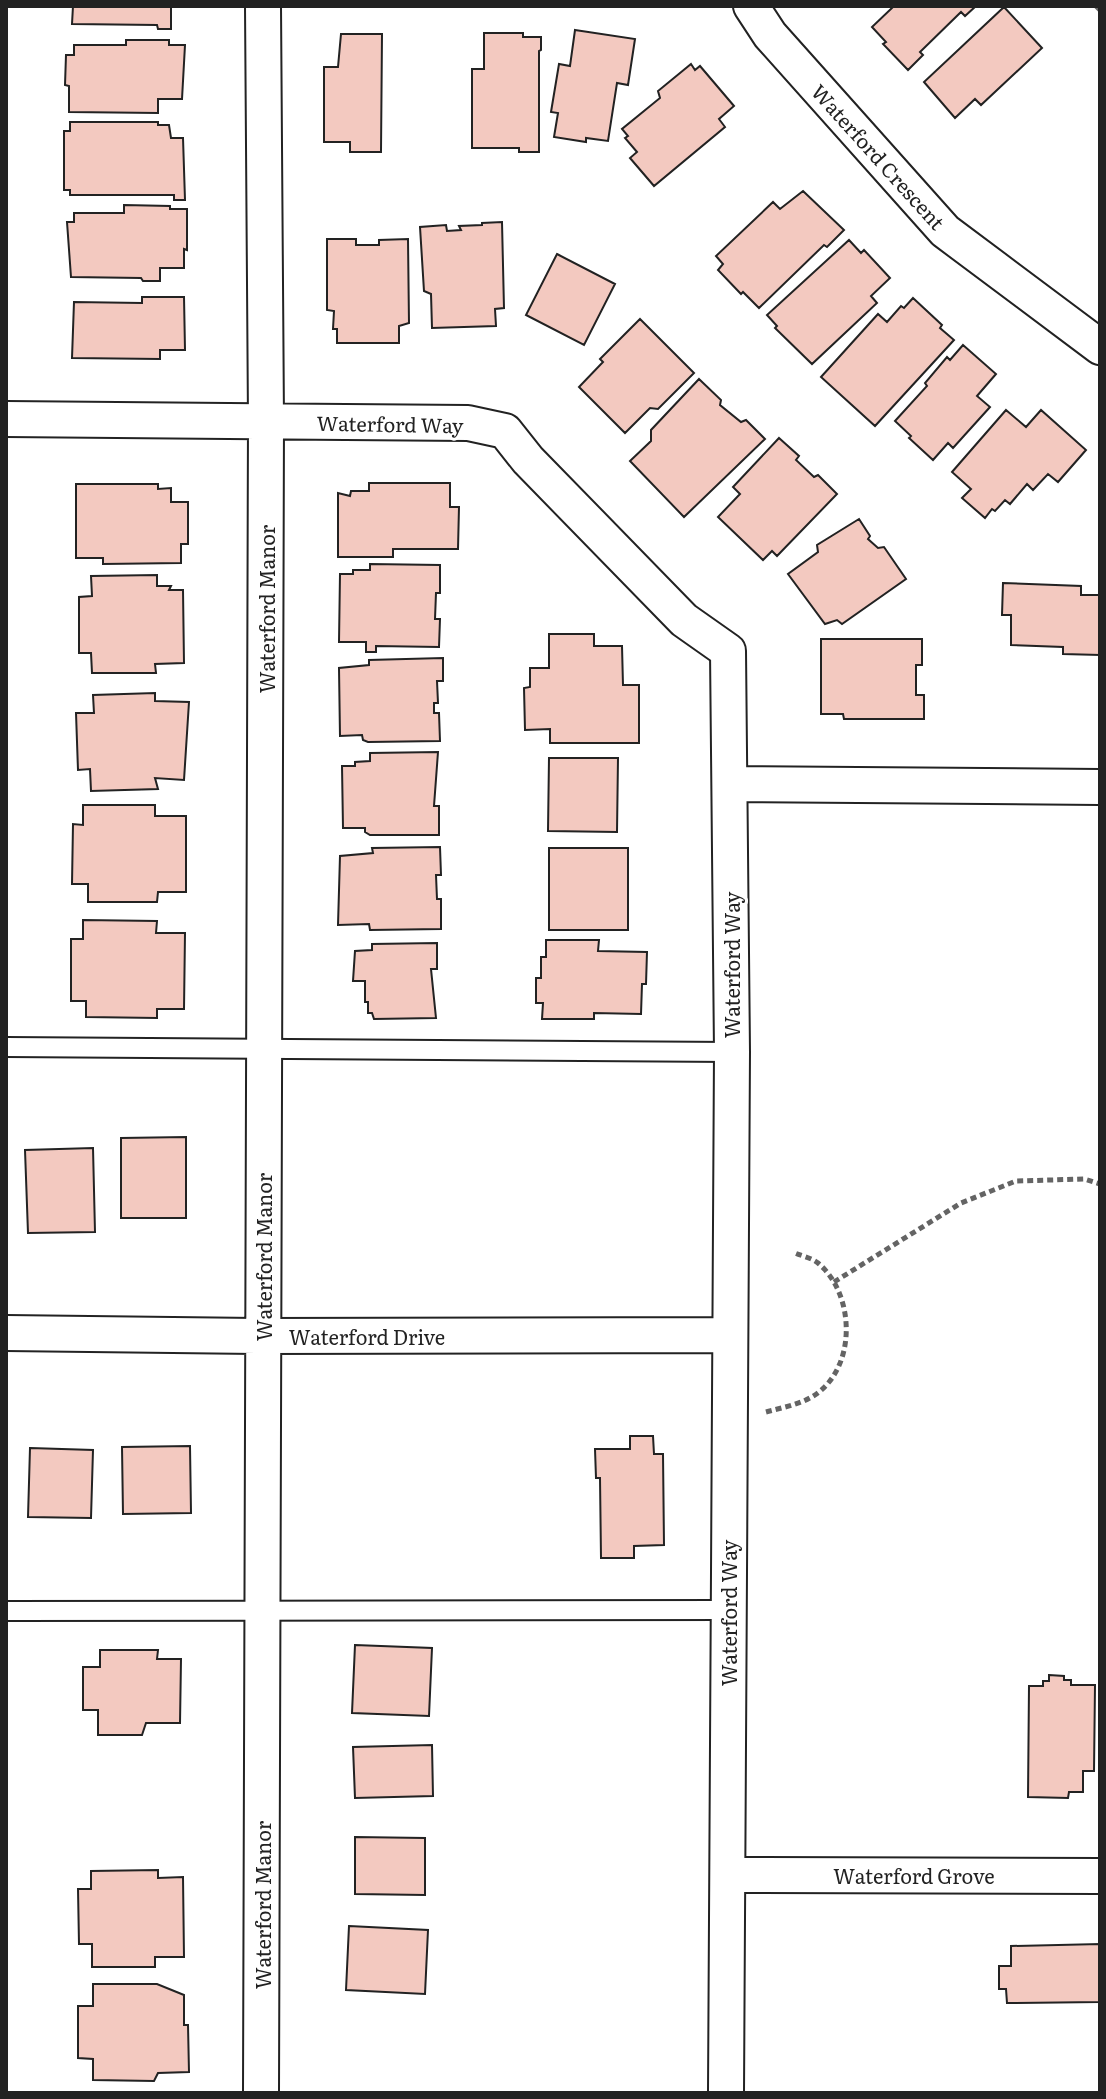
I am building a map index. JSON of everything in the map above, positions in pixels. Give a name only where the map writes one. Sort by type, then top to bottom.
[{"type":"street","points":[[263,6],[266,421]]},
{"type":"street","name":"Waterford Crescent","points":[[751,6],[770,35],[945,231],[1100,347]]},
{"type":"street","name":"Waterford Way","points":[[6,419],[468,423],[505,431],[528,460],[684,620],[728,651],[732,1052],[726,2093]]},
{"type":"street","name":"Waterford Manor","points":[[261,2093],[266,421]]},
{"type":"street","points":[[731,784],[1100,787]]},
{"type":"street","name":"Waterford Drive","points":[[6,1333],[728,1335]]},
{"type":"street","name":"Waterford Grove","points":[[728,1875],[1100,1876]]},
{"type":"lane","points":[[6,1047],[732,1052]]},
{"type":"lane","points":[[6,1611],[728,1610]]},
{"type":"path","points":[[834,1282],[961,1203],[1016,1181],[1084,1179],[1100,1184]]},
{"type":"path","points":[[761,1413],[797,1404],[820,1391],[836,1369],[847,1339],[846,1308],[834,1282],[816,1261],[795,1253]]},
{"type":"building","points":[[73,6],[171,6],[171,29],[158,29],[157,25],[72,24]]},
{"type":"building","points":[[892,6],[976,6],[965,16],[961,12],[920,52],[923,55],[908,70],[883,44],[886,42],[872,27]]},
{"type":"building","points":[[1004,7],[1042,48],[981,105],[975,99],[955,118],[924,82]]},
{"type":"building","points":[[575,30],[635,39],[628,85],[617,83],[608,141],[586,138],[586,142],[554,137],[558,113],[551,112],[559,64],[570,66]]},
{"type":"building","points":[[484,33],[523,33],[523,37],[541,37],[539,152],[519,152],[519,148],[472,148],[472,69],[484,69]]},
{"type":"building","points":[[341,34],[382,34],[381,152],[350,152],[350,142],[324,142],[324,67],[338,67]]},
{"type":"building","points":[[126,40],[169,40],[169,45],[185,45],[182,99],[158,99],[158,113],[69,112],[69,86],[65,85],[66,55],[74,55],[74,45],[126,45]]},
{"type":"building","points":[[691,64],[695,70],[700,66],[734,106],[719,119],[725,127],[654,186],[630,158],[637,152],[625,138],[628,136],[622,129],[660,98],[658,91]]},
{"type":"building","points":[[70,122],[158,122],[158,125],[169,125],[171,138],[183,138],[185,200],[174,200],[174,195],[70,195],[70,190],[64,190],[64,131],[70,131]]},
{"type":"building","points":[[803,191],[844,230],[827,247],[824,245],[759,308],[718,270],[723,264],[716,256],[773,202],[780,209]]},
{"type":"building","points":[[124,205],[187,209],[184,268],[160,268],[160,281],[71,277],[67,222],[74,222],[74,213],[124,213]]},
{"type":"building","points":[[502,222],[504,308],[495,309],[496,326],[432,328],[431,294],[424,291],[420,227],[446,225],[447,231],[461,230],[459,226]]},
{"type":"building","points":[[327,239],[356,239],[356,245],[379,245],[379,240],[408,239],[409,323],[399,326],[399,343],[337,343],[337,329],[333,329],[334,311],[327,310]]},
{"type":"building","points":[[849,240],[861,253],[864,250],[890,278],[871,296],[877,303],[812,364],[775,328],[777,326],[767,315]]},
{"type":"building","points":[[557,254],[615,284],[584,345],[526,315]]},
{"type":"building","points":[[142,297],[184,297],[185,350],[160,350],[160,359],[72,358],[74,302],[142,303]]},
{"type":"building","points":[[913,298],[954,340],[875,426],[821,377],[878,314],[887,322]]},
{"type":"building","points":[[640,319],[694,373],[658,409],[650,408],[625,433],[579,387],[603,362],[600,359]]},
{"type":"building","points":[[963,345],[996,374],[977,396],[990,407],[953,448],[948,443],[933,460],[895,421],[927,386],[925,383],[947,357],[950,360]]},
{"type":"building","points":[[699,379],[721,400],[720,405],[741,422],[746,420],[765,439],[684,517],[630,461],[651,441],[651,430]]},
{"type":"building","points":[[1006,410],[1026,427],[1041,410],[1086,450],[1058,482],[1048,474],[1033,490],[1027,484],[1010,504],[1005,500],[985,518],[962,498],[971,489],[952,472]]},
{"type":"building","points":[[779,438],[799,456],[796,460],[814,477],[818,475],[837,494],[777,556],[772,551],[763,560],[718,517],[740,494],[733,487]]},
{"type":"building","points":[[369,483],[450,483],[450,507],[459,507],[458,549],[393,549],[393,557],[338,557],[338,493],[350,496],[351,491],[369,491]]},
{"type":"building","points":[[76,484],[158,484],[158,489],[171,488],[171,502],[188,502],[188,544],[181,544],[181,563],[103,564],[103,558],[76,558]]},
{"type":"building","points":[[859,519],[870,536],[868,539],[878,548],[884,547],[906,579],[842,624],[837,620],[825,624],[788,574],[818,552],[817,545]]},
{"type":"building","points":[[370,564],[440,565],[440,593],[436,593],[435,619],[440,619],[439,647],[376,646],[376,652],[366,652],[366,642],[339,642],[340,574],[370,570]]},
{"type":"building","points":[[157,575],[157,586],[183,590],[184,663],[155,664],[156,673],[92,673],[91,653],[79,653],[79,597],[92,596],[91,576]]},
{"type":"building","points":[[1003,583],[1081,586],[1081,595],[1100,595],[1100,655],[1063,654],[1063,647],[1011,645],[1011,615],[1002,615]]},
{"type":"building","points":[[549,634],[594,634],[594,646],[622,646],[623,685],[639,685],[639,743],[550,743],[550,729],[525,730],[524,688],[530,687],[530,668],[549,668]]},
{"type":"building","points":[[821,639],[922,639],[922,665],[916,665],[916,695],[924,695],[924,719],[844,719],[843,714],[821,714]]},
{"type":"building","points":[[443,658],[443,681],[437,681],[438,703],[434,703],[434,713],[439,713],[440,741],[368,742],[363,740],[362,735],[340,736],[339,668],[369,665],[369,660]]},
{"type":"building","points":[[155,693],[155,701],[189,702],[184,780],[155,778],[158,789],[91,791],[90,769],[78,770],[76,713],[94,713],[93,695]]},
{"type":"building","points":[[438,752],[434,806],[439,806],[439,835],[370,835],[365,828],[343,828],[342,766],[370,761],[370,753]]},
{"type":"building","points":[[549,758],[618,758],[617,832],[548,831]]},
{"type":"building","points":[[83,805],[155,805],[155,816],[186,816],[186,892],[158,892],[157,902],[88,902],[88,884],[72,884],[73,824],[83,825]]},
{"type":"building","points":[[440,847],[441,875],[436,875],[437,899],[441,899],[441,929],[370,930],[369,924],[338,925],[340,856],[373,853],[372,848]]},
{"type":"building","points":[[549,848],[628,848],[628,930],[549,930]]},
{"type":"building","points":[[83,920],[157,921],[156,933],[185,933],[184,1009],[157,1009],[157,1018],[86,1017],[86,1001],[71,1001],[71,939],[83,939]]},
{"type":"building","points":[[546,940],[599,940],[598,951],[647,952],[641,1014],[594,1013],[594,1019],[542,1019],[543,1003],[536,1003],[536,978],[541,978],[541,957],[546,957]]},
{"type":"building","points":[[437,943],[437,969],[431,969],[436,1018],[374,1019],[372,1013],[368,1013],[368,1002],[365,1002],[365,981],[353,981],[355,951],[372,950],[372,944]]},
{"type":"building","points":[[186,1137],[186,1218],[121,1218],[121,1138]]},
{"type":"building","points":[[93,1148],[95,1232],[28,1233],[25,1150]]},
{"type":"building","points":[[630,1436],[653,1436],[654,1454],[663,1454],[664,1545],[634,1546],[634,1558],[601,1558],[600,1478],[596,1478],[595,1449],[630,1449]]},
{"type":"building","points":[[190,1446],[191,1513],[123,1514],[122,1447]]},
{"type":"building","points":[[30,1448],[93,1450],[91,1518],[28,1517]]},
{"type":"building","points":[[355,1645],[432,1648],[429,1716],[352,1713]]},
{"type":"building","points":[[100,1650],[158,1650],[157,1659],[181,1659],[180,1723],[146,1723],[142,1735],[98,1735],[98,1710],[83,1710],[83,1667],[100,1667]]},
{"type":"building","points":[[1049,1675],[1064,1676],[1064,1680],[1071,1680],[1071,1685],[1095,1685],[1094,1771],[1083,1771],[1083,1792],[1069,1792],[1068,1798],[1028,1797],[1029,1686],[1043,1686],[1043,1681],[1049,1681]]},
{"type":"building","points":[[432,1745],[433,1796],[355,1798],[353,1747]]},
{"type":"building","points":[[355,1837],[425,1838],[425,1895],[355,1894]]},
{"type":"building","points":[[158,1870],[158,1878],[183,1877],[184,1957],[155,1957],[155,1967],[92,1967],[92,1944],[79,1944],[78,1889],[91,1889],[91,1871]]},
{"type":"building","points":[[349,1926],[428,1930],[425,1994],[346,1990]]},
{"type":"building","points":[[1100,1944],[1100,2002],[1007,2003],[1006,1989],[999,1989],[999,1966],[1011,1966],[1011,1946]]},
{"type":"building","points":[[93,1984],[157,1984],[184,1995],[189,2072],[158,2073],[154,2081],[93,2080],[93,2059],[78,2058],[78,2006],[93,2006]]}]
